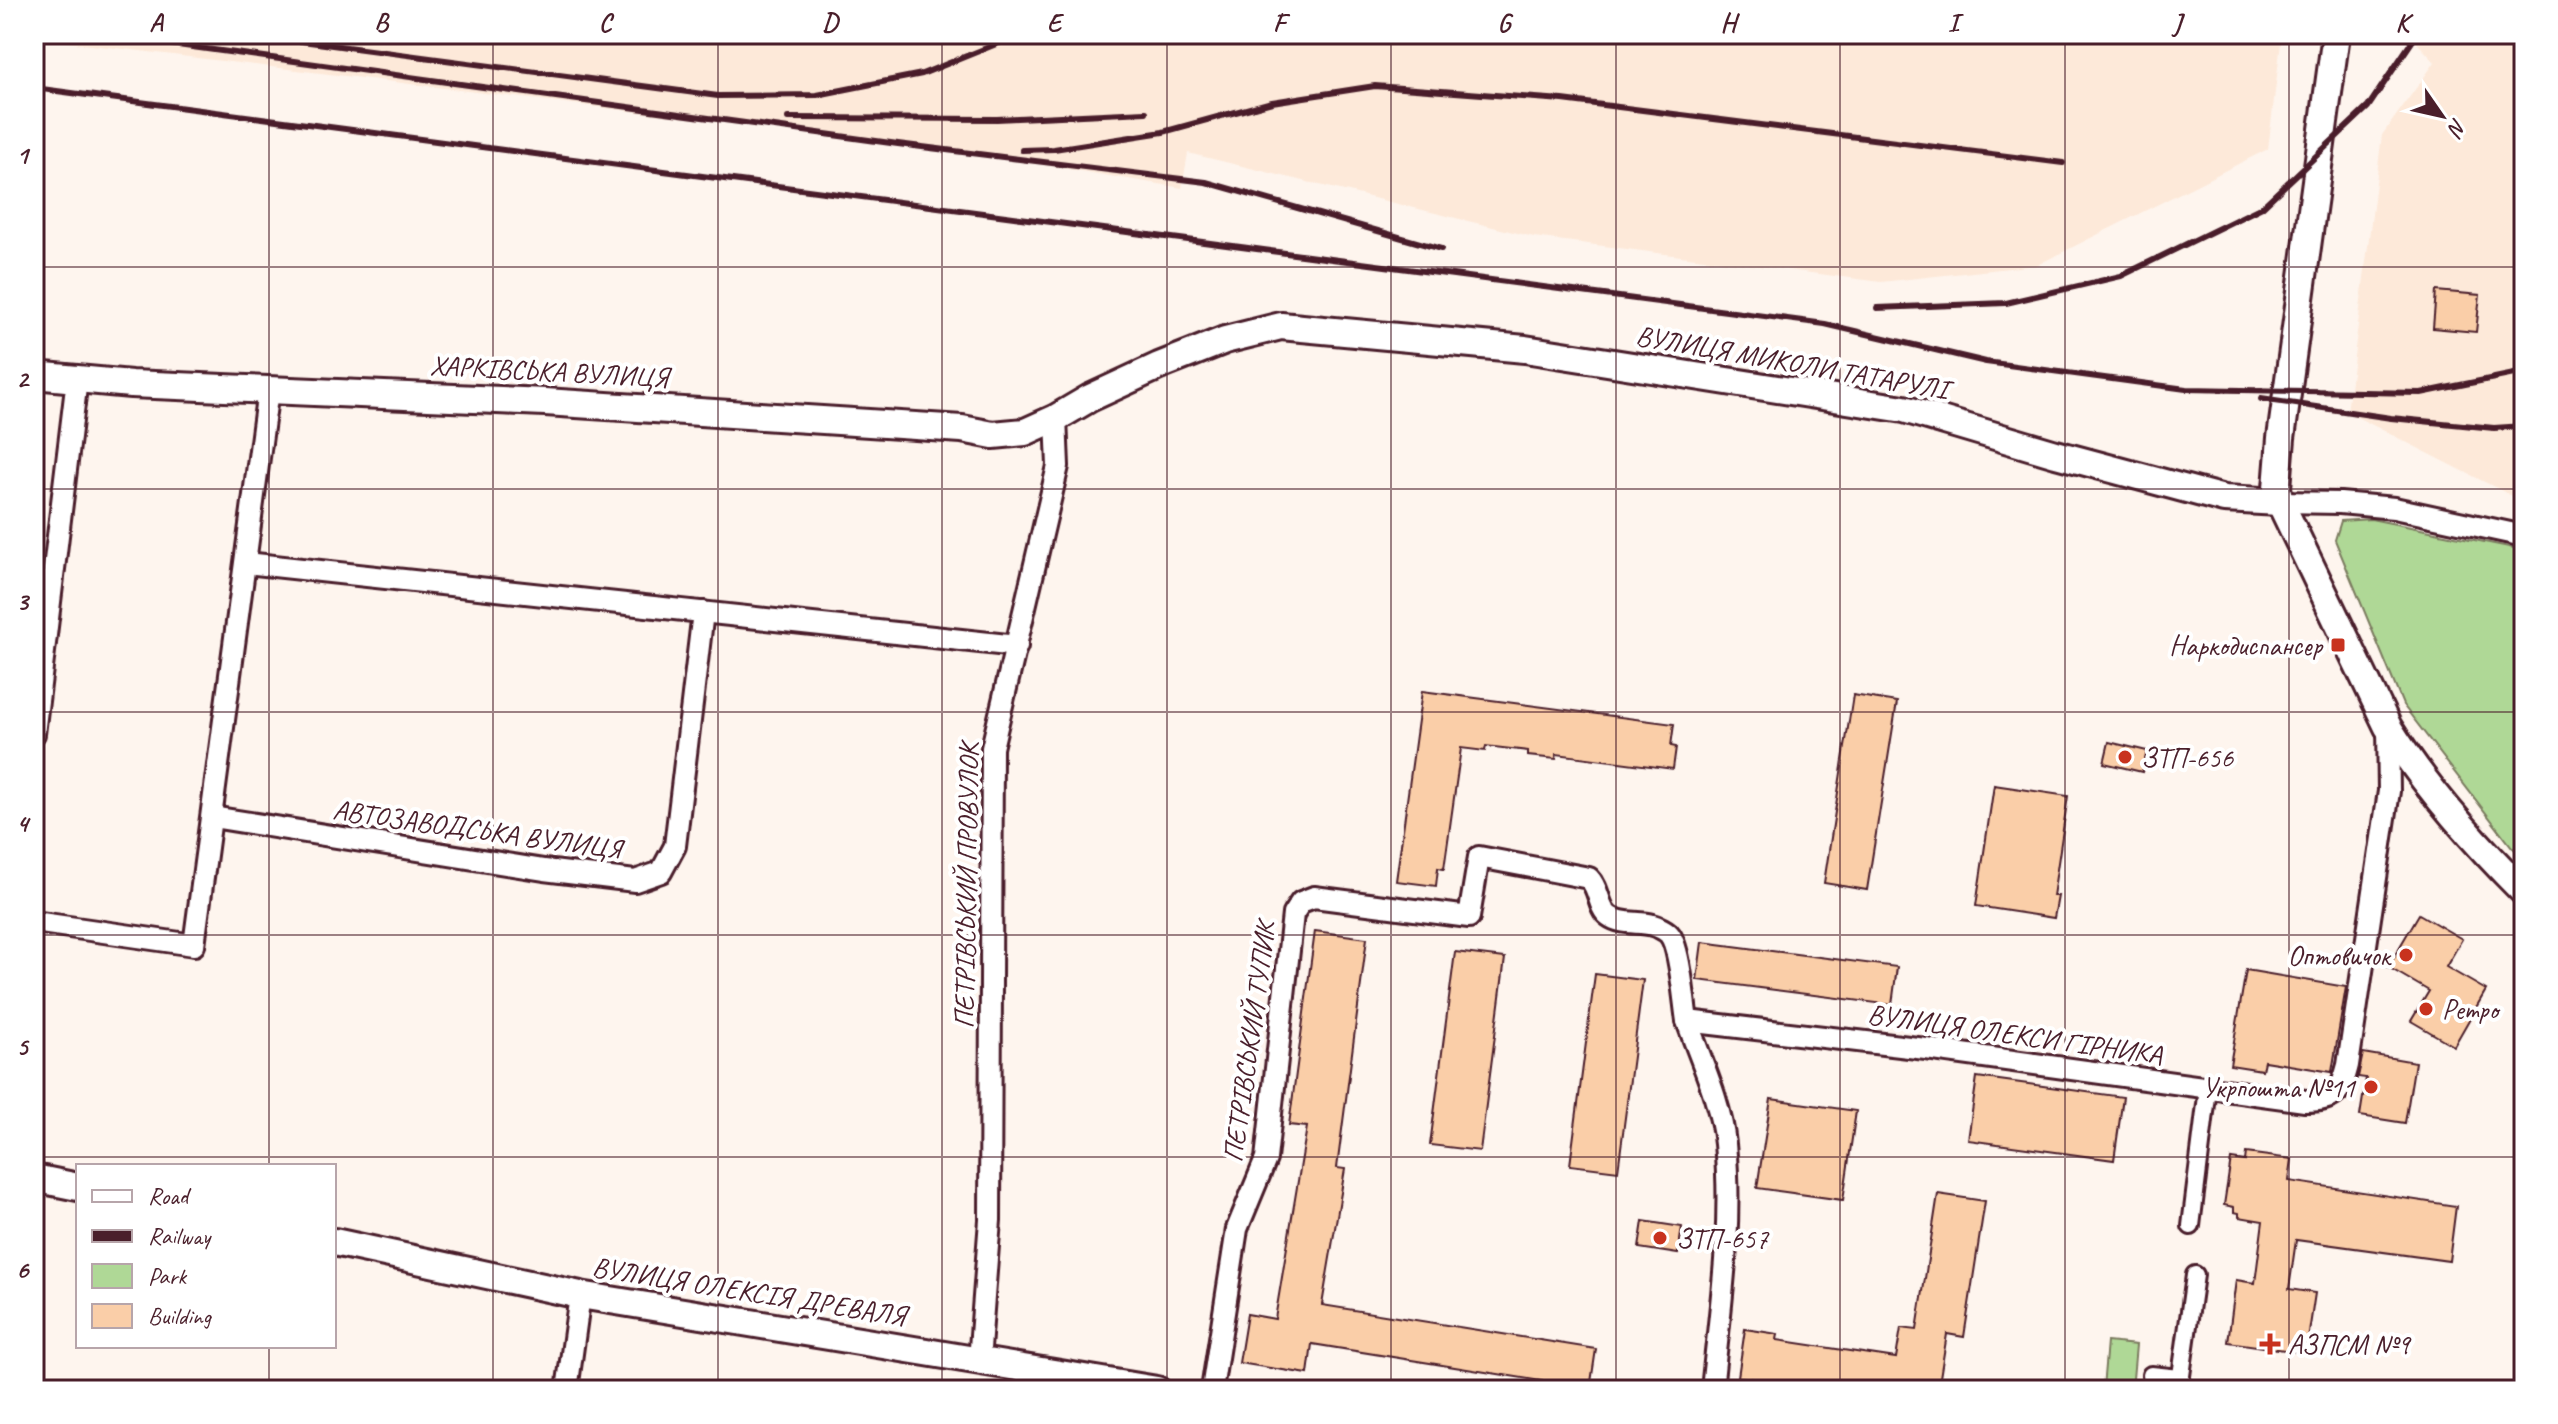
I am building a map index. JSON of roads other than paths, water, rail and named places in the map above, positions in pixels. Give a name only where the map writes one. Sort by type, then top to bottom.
[{"type":"street","points":[[2336,34],[2281,438],[2277,488],[2280,502],[2388,727],[2402,750],[2482,850],[2524,892]]},
{"type":"street","name":"ВУЛИЦЯ МИКОЛИ ТАТАРУЛІ","points":[[1056,418],[1090,398],[1225,340],[1281,326],[1296,327],[1525,349],[1904,409],[2224,499],[2394,508],[2524,536]]},
{"type":"street","name":"ХАРКІВСЬКА ВУЛИЦЯ","points":[[34,375],[268,390],[545,402],[962,429],[993,435],[1025,432],[1056,418]]},
{"type":"street","points":[[34,734],[77,379]]},
{"type":"street","points":[[34,922],[194,945],[268,390]]},
{"type":"street","name":"ПЕТРІВСЬКИЙ ПРОВУЛОК","points":[[979,1361],[990,1220],[992,748],[1058,466],[1056,418]]},
{"type":"street","points":[[246,563],[1017,646]]},
{"type":"street","name":"АВТОЗАВОДСЬКА ВУЛИЦЯ","points":[[212,817],[544,870],[635,881],[661,872],[675,846],[703,612]]},
{"type":"street","name":"ВУЛИЦЯ ОЛЕКСИ ГІРНИКА","points":[[1687,1021],[1926,1049],[2208,1088],[2322,1101],[2335,1096],[2343,1082],[2389,791],[2388,727]]},
{"type":"street","name":"ПЕТРІВСЬКИЙ ТУПИК","points":[[1212,1390],[1237,1229],[1266,1159],[1293,914],[1301,902],[1314,897],[1469,917],[1479,857],[1589,878],[1597,886],[1608,916],[1654,925],[1669,934],[1677,952],[1687,1021]]},
{"type":"street","points":[[1687,1021],[1715,1099],[1725,1142],[1727,1197],[1724,1268],[1712,1390]]},
{"type":"street","points":[[2191,1226],[2208,1088]]},
{"type":"street","points":[[34,1178],[76,1187]]},
{"type":"street","name":"ВУЛИЦЯ ОЛЕКСІЯ ДРЕВАЛЯ","points":[[336,1242],[580,1295],[1157,1390]]},
{"type":"street","points":[[2151,1375],[2179,1384],[2195,1275]]},
{"type":"street","points":[[567,1390],[580,1295]]},
{"type":"railway","points":[[97,34],[898,144],[1206,182],[1441,249]]},
{"type":"railway","points":[[249,34],[718,96],[817,95],[922,74],[1021,34]]},
{"type":"railway","points":[[1877,308],[2006,303],[2121,276],[2262,207],[2368,107],[2417,34]]},
{"type":"railway","points":[[1022,150],[1054,149],[1163,132],[1272,102],[1375,86],[1563,100],[2063,163]]},
{"type":"railway","points":[[34,88],[1825,324],[1986,362],[2186,389],[2421,393],[2524,372]]},
{"type":"railway","points":[[788,118],[997,119],[1146,112]]},
{"type":"railway","points":[[2261,399],[2391,418],[2494,428],[2524,426]]},
{"type":"place","name":"Наркодиспансер","points":[[2338,645]]},
{"type":"place","name":"ЗТП-656","points":[[2125,757]]},
{"type":"place","name":"Оптовичок","points":[[2406,955]]},
{"type":"place","name":"Ретро","points":[[2426,1009]]},
{"type":"place","name":"Укрпошта №11","points":[[2371,1087]]},
{"type":"place","name":"ЗТП-657","points":[[1660,1238]]},
{"type":"place","name":"АЗПСМ №9","points":[[2270,1344]]}]
